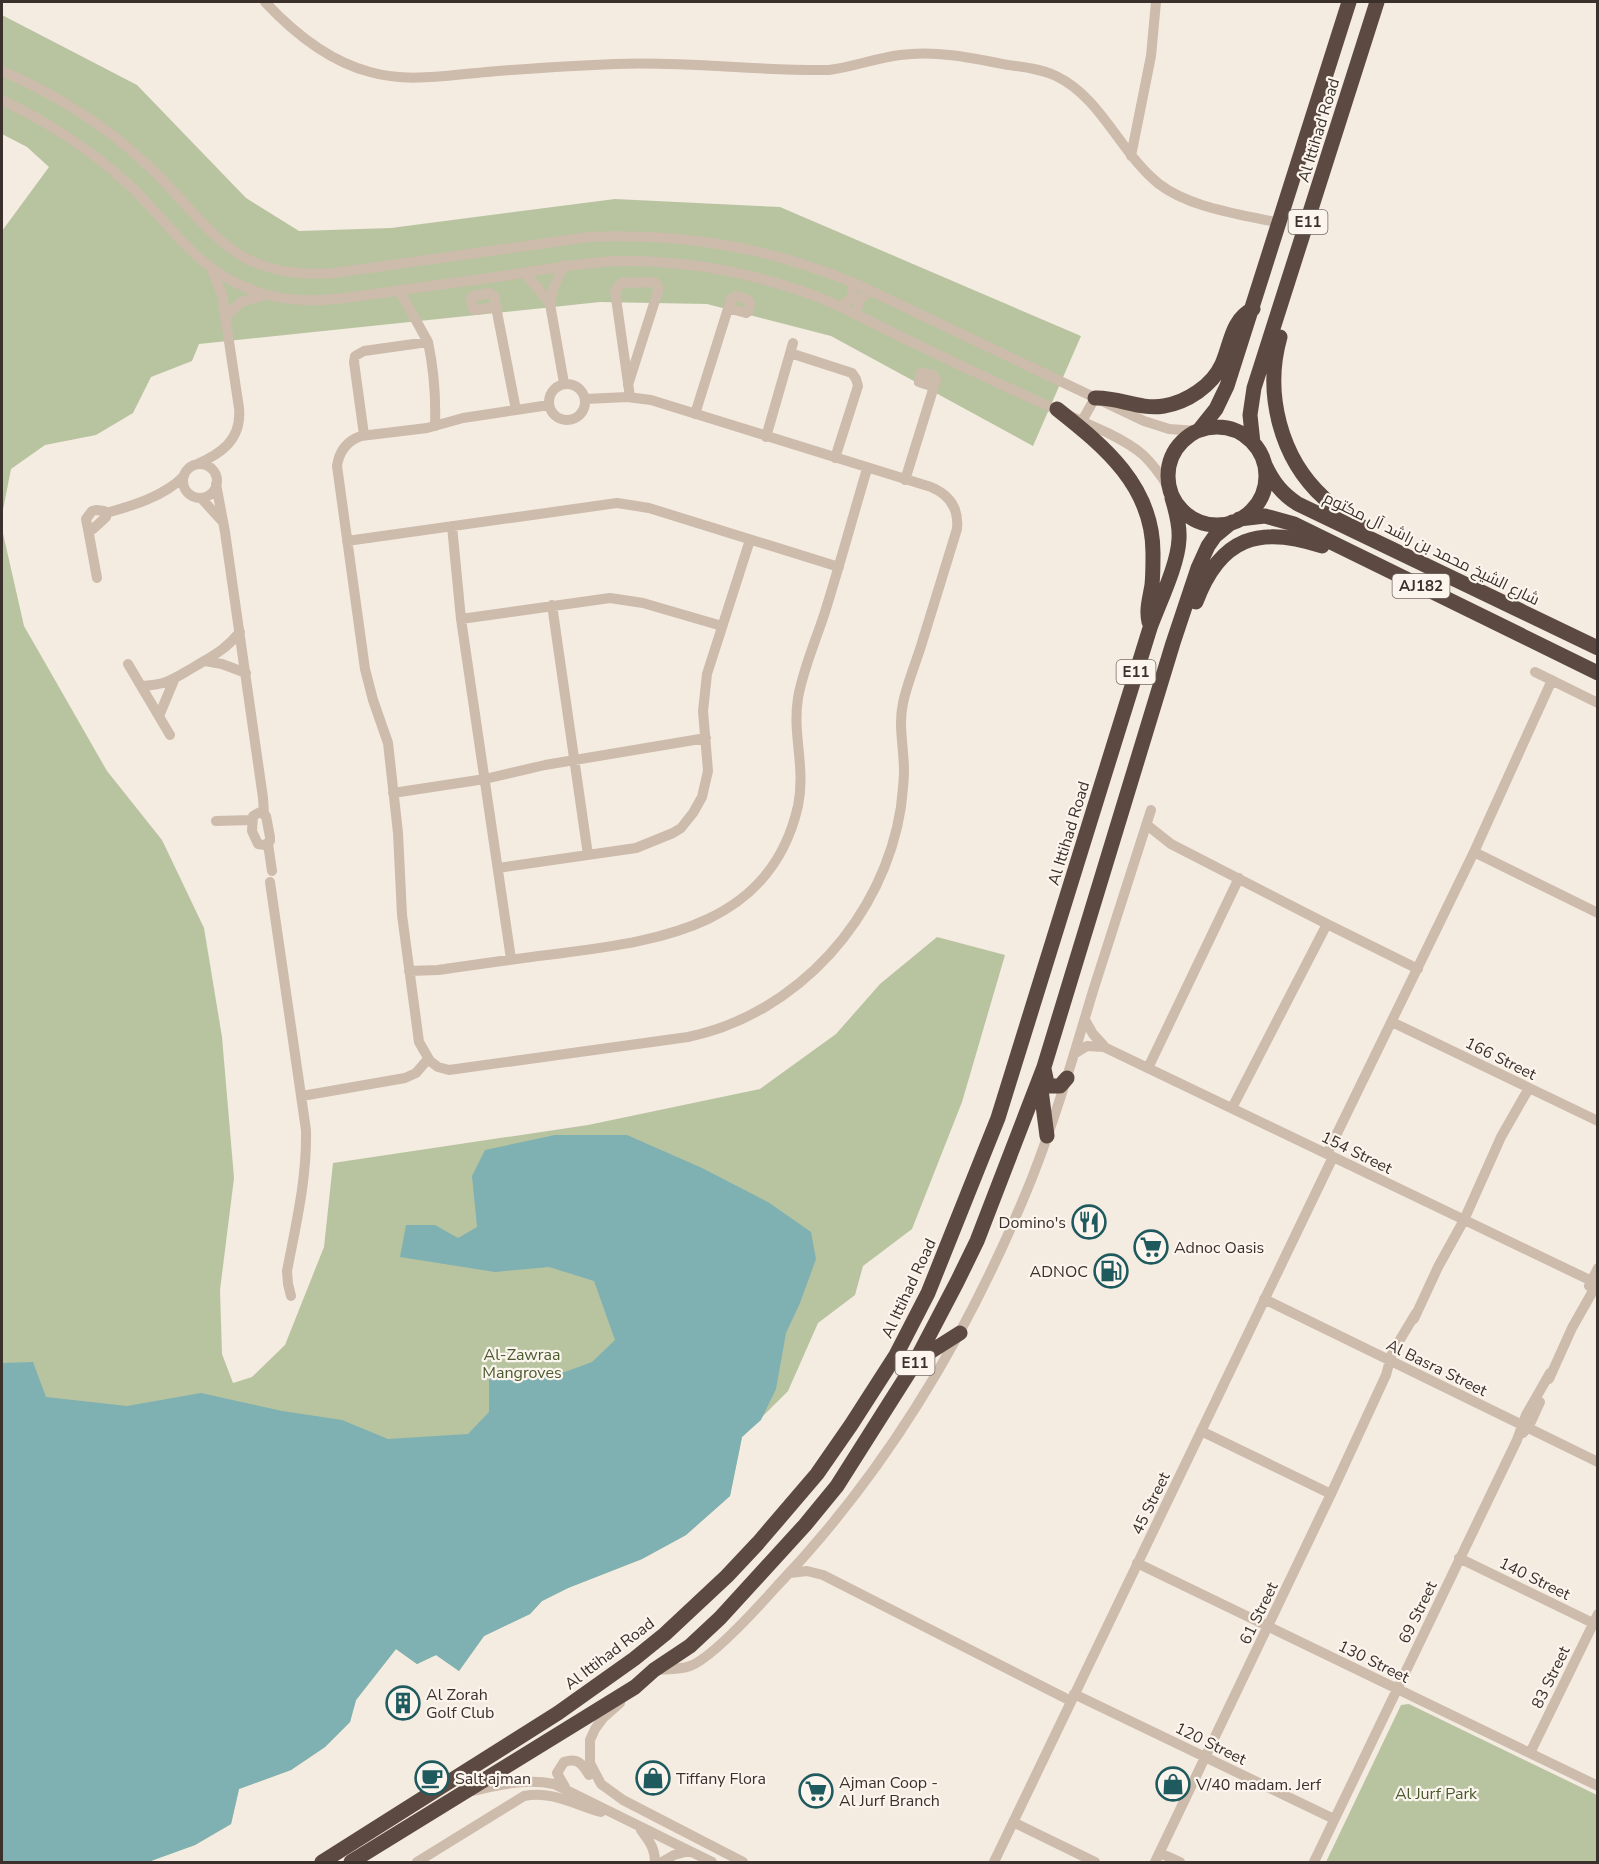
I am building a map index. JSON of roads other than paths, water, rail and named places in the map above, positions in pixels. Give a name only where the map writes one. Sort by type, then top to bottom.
[{"type":"highway","name":"Al Ittihad Road","points":[[1198,430],[1216,409],[1227,386],[1349,2]]},
{"type":"highway","name":"Al Ittihad Road","points":[[1253,443],[1250,415],[1252,397],[1377,2]]},
{"type":"highway","points":[[1095,398],[1108,398],[1130,405],[1152,407],[1184,400],[1206,385],[1217,373],[1222,366],[1237,322],[1253,309]]},
{"type":"highway","points":[[1278,310],[1283,326],[1274,364],[1274,391],[1282,435],[1302,472],[1323,497],[1398,551]]},
{"type":"highway","points":[[1057,409],[1106,449],[1138,493],[1149,525],[1153,548],[1152,584],[1147,613],[1150,628]]},
{"type":"highway","points":[[1215,426],[1229,428],[1242,434],[1253,443],[1261,453],[1266,478],[1264,490],[1250,512],[1236,521],[1218,525],[1191,518],[1180,509],[1171,493],[1167,474],[1172,454],[1185,438],[1198,430],[1215,426]]},
{"type":"highway","name":"شارع الشيخ محمد بن راشد آل مكتوم","points":[[1265,465],[1274,483],[1289,499],[1598,648]]},
{"type":"highway","name":"Al Ittihad Road","points":[[322,1863],[558,1713],[665,1634],[727,1576],[817,1474],[896,1355],[928,1293],[998,1118],[1150,628],[1175,561],[1179,542],[1178,520],[1171,493]]},
{"type":"highway","name":"AJ182","points":[[1236,521],[1265,516],[1278,518],[1598,673]]},
{"type":"highway","name":"E11","points":[[351,1863],[635,1687],[654,1670],[690,1646],[720,1618],[805,1526],[837,1486],[913,1366],[977,1241],[1042,1073],[1173,643],[1204,553],[1215,537],[1236,521]]},
{"type":"highway","points":[[1173,643],[1189,622],[1199,594],[1213,568],[1223,556],[1249,540],[1278,535],[1299,538],[1363,558]]},
{"type":"highway","points":[[1042,1073],[1051,1086],[1060,1086],[1067,1078]]},
{"type":"highway","points":[[1042,1073],[1047,1136]]},
{"type":"highway","points":[[913,1366],[931,1350],[960,1333]]},
{"type":"street","points":[[265,2],[300,34],[330,56],[369,72],[391,77],[419,78],[551,67],[650,63],[829,70],[900,55],[922,53],[977,59],[1048,72],[1069,84],[1091,103],[1131,156],[1157,183],[1178,196],[1198,203],[1279,223]]},
{"type":"street","points":[[1131,156],[1151,56],[1156,2]]},
{"type":"street","points":[[2,71],[49,93],[97,124],[143,161],[218,240],[235,252],[272,269],[314,275],[550,241],[629,236],[698,240],[746,248],[784,258],[854,283],[1156,426],[1198,430]]},
{"type":"street","points":[[2,100],[46,122],[90,152],[130,186],[184,245],[212,269],[239,284],[268,295],[320,301],[524,273],[564,265],[618,261],[697,266],[736,272],[774,282],[840,307],[1136,447],[1154,465],[1171,493]]},
{"type":"street","points":[[564,265],[553,289],[550,304],[564,383]]},
{"type":"street","points":[[187,493],[183,482],[186,471],[222,452],[235,436],[240,415],[219,285],[212,269]]},
{"type":"street","points":[[524,273],[550,304]]},
{"type":"street","points":[[628,385],[658,291],[658,286],[654,282],[621,283],[615,291],[628,385],[630,397]]},
{"type":"street","points":[[840,307],[851,298],[854,283]]},
{"type":"street","points":[[399,290],[428,342],[434,366],[435,426]]},
{"type":"street","points":[[856,315],[859,301],[869,290]]},
{"type":"street","points":[[225,317],[241,302],[268,295]]},
{"type":"street","points":[[496,307],[516,410]]},
{"type":"street","points":[[695,414],[728,308]]},
{"type":"street","points":[[364,435],[354,362],[356,356],[364,351],[428,342]]},
{"type":"street","points":[[766,437],[792,348],[852,373],[856,379],[858,386],[835,458]]},
{"type":"street","points":[[564,383],[574,384],[582,390],[586,399],[585,408],[580,417],[571,421],[561,420],[553,414],[549,405],[550,396],[555,388],[564,383]]},
{"type":"street","points":[[905,480],[934,387]]},
{"type":"street","points":[[549,405],[463,418],[435,426],[364,435],[347,444],[338,460],[337,473],[365,669],[388,743],[398,833],[402,915],[419,1042],[428,1059],[438,1067],[455,1070],[707,1033],[758,1011],[817,967],[842,940],[861,914],[875,888],[893,842],[903,789],[900,719],[903,702],[957,529],[956,511],[947,496],[932,487],[651,400],[630,397],[586,399]]},
{"type":"street","points":[[1082,421],[1095,398]]},
{"type":"street","points":[[165,490],[187,493],[201,498],[208,496],[214,491],[222,452]]},
{"type":"street","points":[[195,465],[208,466],[216,480],[224,522],[264,814],[270,837],[268,844],[271,877],[306,1130],[306,1165],[302,1199],[287,1271],[291,1296]]},
{"type":"street","points":[[410,971],[438,970],[621,945],[681,931],[725,910],[763,877],[783,847],[798,806],[801,778],[797,723],[798,699],[867,468]]},
{"type":"street","points":[[97,578],[86,519],[96,510],[106,513],[165,490],[184,476]]},
{"type":"street","points":[[201,498],[224,522]]},
{"type":"street","points":[[347,541],[616,503],[649,508],[839,567]]},
{"type":"street","points":[[452,526],[461,619],[512,960]]},
{"type":"street","points":[[498,868],[636,848],[655,842],[681,828],[693,813],[705,788],[709,762],[703,711],[705,686],[750,540]]},
{"type":"street","points":[[461,619],[593,599],[627,599],[722,626]]},
{"type":"street","points":[[552,605],[588,855]]},
{"type":"street","points":[[141,686],[164,684],[174,680],[224,650],[240,632]]},
{"type":"street","points":[[205,661],[222,664],[246,674]]},
{"type":"street","points":[[128,664],[170,735]]},
{"type":"street","points":[[1534,672],[1598,703]]},
{"type":"street","points":[[159,716],[174,680]]},
{"type":"street","name":"45 Street","points":[[994,1863],[1264,1299],[1392,1022],[1474,852],[1552,680]]},
{"type":"street","points":[[393,793],[485,779],[574,759],[706,738]]},
{"type":"street","points":[[654,1670],[682,1668],[699,1662],[790,1573],[813,1547],[891,1444],[935,1378],[982,1290],[1032,1178],[1067,1078],[1151,810]]},
{"type":"street","points":[[264,814],[256,813],[252,820],[252,831],[256,841],[261,845],[268,844]]},
{"type":"street","points":[[216,821],[252,820]]},
{"type":"street","points":[[1147,825],[1171,844],[1418,969]]},
{"type":"street","points":[[1140,847],[1152,842],[1171,844]]},
{"type":"street","points":[[1474,852],[1598,913]]},
{"type":"street","points":[[1148,1068],[1239,878]]},
{"type":"street","points":[[1232,1108],[1327,924]]},
{"type":"street","name":"154 Street","points":[[1085,1020],[1093,1035],[1104,1047],[1596,1283]]},
{"type":"street","name":"166 Street","points":[[1392,1022],[1598,1121]]},
{"type":"street","points":[[1074,1054],[1088,1046],[1104,1047]]},
{"type":"street","points":[[302,1096],[405,1078],[417,1073],[428,1059]]},
{"type":"street","name":"61 Street","points":[[1157,1858],[1331,1494],[1408,1323],[1416,1313],[1438,1267],[1441,1255],[1485,1171],[1501,1137],[1504,1125],[1526,1087]]},
{"type":"street","name":"69 Street","points":[[1314,1863],[1459,1557],[1525,1426],[1542,1384],[1550,1373],[1572,1328],[1575,1315],[1596,1283],[1598,1268]]},
{"type":"street","name":"Al Basra Street","points":[[1264,1299],[1598,1462]]},
{"type":"street","points":[[1201,1431],[1331,1494]]},
{"type":"street","points":[[813,1547],[814,1563],[823,1575]]},
{"type":"street","name":"140 Street","points":[[1459,1557],[1596,1621]]},
{"type":"street","name":"130 Street","points":[[1137,1563],[1598,1786]]},
{"type":"street","name":"120 Street","points":[[790,1573],[807,1571],[823,1575],[1073,1697],[1334,1819]]},
{"type":"street","name":"83 Street","points":[[1530,1753],[1596,1621]]},
{"type":"street","points":[[601,1784],[590,1760],[592,1735],[603,1718],[635,1687]]},
{"type":"street","points":[[566,1788],[558,1777],[558,1770],[561,1764],[571,1760],[583,1765],[593,1780],[623,1800],[743,1863]]},
{"type":"street","points":[[460,1794],[508,1783],[543,1781],[566,1788],[712,1863]]},
{"type":"street","points":[[417,1863],[524,1796],[544,1794],[593,1810],[613,1813]]},
{"type":"street","points":[[1013,1822],[1095,1863]]},
{"type":"street","points":[[639,1827],[651,1843],[655,1863]]},
{"type":"street","points":[[662,1863],[674,1855],[689,1851]]},
{"type":"street","points":[[1157,1858],[1180,1863]]},
{"type":"water","name":"Al-Zawraa Mangroves","points":[[555,1135],[627,1135],[702,1168],[768,1202],[811,1232],[816,1259],[786,1333],[776,1389],[761,1420],[742,1437],[730,1496],[686,1535],[642,1559],[568,1588],[542,1601],[530,1614],[484,1636],[459,1671],[436,1655],[417,1664],[396,1649],[356,1700],[350,1722],[325,1747],[291,1770],[239,1789],[231,1824],[195,1845],[148,1862],[2,1862],[2,1363],[33,1362],[46,1397],[127,1406],[201,1393],[282,1411],[342,1420],[388,1439],[468,1434],[489,1412],[489,1378],[517,1369],[565,1372],[592,1362],[615,1340],[594,1281],[549,1267],[495,1272],[400,1257],[406,1225],[435,1225],[458,1238],[477,1227],[472,1176],[485,1150]]},
{"type":"place","name":"Domino's","points":[[1089,1222]]},
{"type":"place","name":"Adnoc Oasis","points":[[1151,1247]]},
{"type":"place","name":"ADNOC","points":[[1111,1271]]},
{"type":"place","name":"Al Zorah Golf Club","points":[[403,1703]]},
{"type":"place","name":"Salt ajman","points":[[432,1778]]},
{"type":"place","name":"Tiffany Flora","points":[[653,1778]]},
{"type":"place","name":"V/40 madam. Jerf","points":[[1173,1784]]},
{"type":"place","name":"Ajman Coop - Al Jurf Branch","points":[[816,1791]]},
{"type":"park label","name":"Al Jurf Park","points":[[1436,1793]]}]
